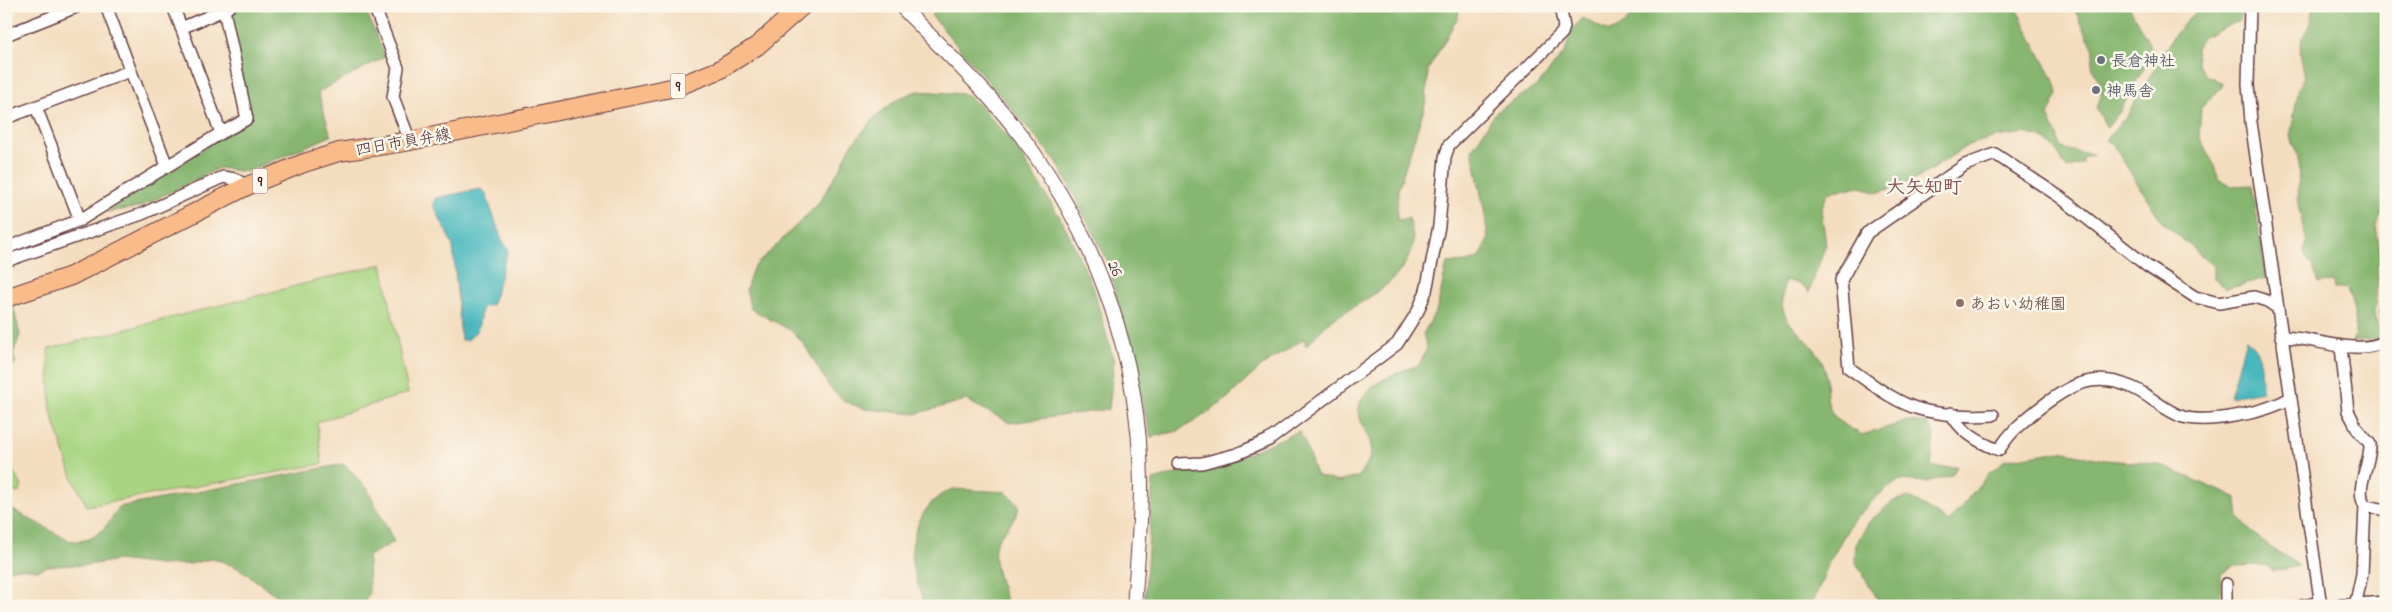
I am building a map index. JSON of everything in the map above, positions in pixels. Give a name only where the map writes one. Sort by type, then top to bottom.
[{"type":"main road","name":"四日市員弁線","points":[[6,298],[71,276],[247,186],[339,152],[410,141],[676,87],[719,70],[757,46],[802,6]]},
{"type":"street","points":[[6,35],[79,6]]},
{"type":"street","points":[[106,6],[167,166]]},
{"type":"street","points":[[173,6],[221,133]]},
{"type":"street","points":[[374,6],[398,68],[393,97],[410,141]]},
{"type":"street","name":"26","points":[[901,6],[986,93],[1019,133],[1057,187],[1102,278],[1129,366],[1139,434],[1141,494],[1134,606]]},
{"type":"street","points":[[1178,464],[1202,463],[1237,454],[1269,440],[1397,344],[1418,311],[1426,291],[1439,226],[1446,157],[1449,145],[1562,33],[1564,27],[1560,6]]},
{"type":"street","points":[[2250,6],[2248,84],[2251,122],[2276,307],[2323,605]]},
{"type":"street","points":[[6,248],[80,220],[221,133],[248,119],[227,8],[181,28]]},
{"type":"street","points":[[6,118],[130,70]]},
{"type":"street","points":[[36,107],[80,220]]},
{"type":"street","points":[[1993,415],[1976,416],[1919,409],[1893,398],[1849,368],[1841,280],[1867,233],[1965,165],[1995,154],[2060,197],[2147,266],[2195,298],[2219,304],[2254,297],[2276,307]]},
{"type":"street","points":[[6,261],[142,214],[223,177],[235,179],[247,186]]},
{"type":"street","points":[[2281,337],[2332,343],[2341,347],[2376,346],[2386,341]]},
{"type":"street","points":[[2341,347],[2348,411],[2358,430],[2370,444],[2364,470],[2362,501],[2365,506],[2362,574],[2356,602]]},
{"type":"street","points":[[1951,413],[1955,421],[1979,443],[1999,450],[2008,436],[2030,415],[2062,391],[2088,381],[2112,380],[2125,385],[2175,413],[2197,419],[2237,414],[2279,405],[2290,398]]},
{"type":"street","points":[[2365,506],[2386,510]]},
{"type":"street","points":[[2226,584],[2226,606]]},
{"type":"street","points":[[2302,606],[2356,602],[2379,603]]},
{"type":"green space","points":[[233,6],[364,6],[385,57],[318,92],[331,136],[246,172],[219,168],[140,207],[107,212],[249,119],[225,11]]},
{"type":"green space","points":[[940,6],[1459,6],[1458,17],[1428,70],[1426,102],[1398,190],[1397,220],[1409,218],[1413,236],[1412,248],[1407,260],[1400,271],[1381,289],[1333,320],[1306,346],[1304,339],[1262,366],[1223,402],[1197,420],[1178,431],[1151,437],[1108,262],[1057,162],[931,15]]},
{"type":"green space","points":[[1637,6],[2023,6],[2018,12],[2056,84],[2058,94],[2048,115],[2062,148],[2093,154],[2082,158],[2082,164],[2067,169],[2055,148],[2041,137],[2024,133],[1996,137],[1968,145],[1920,177],[1902,185],[1876,193],[1860,186],[1828,192],[1821,209],[1826,244],[1809,292],[1802,285],[1786,280],[1782,295],[1782,307],[1791,325],[1821,359],[1824,366],[1829,405],[1831,412],[1836,418],[1862,435],[1908,421],[1926,423],[1934,434],[1931,467],[1957,467],[1952,475],[1926,482],[1900,480],[1877,496],[1852,522],[1829,562],[1815,598],[1801,606],[1144,606],[1153,480],[1239,457],[1299,431],[1316,475],[1338,482],[1358,477],[1369,460],[1371,451],[1371,445],[1359,413],[1360,403],[1364,395],[1381,381],[1419,365],[1427,348],[1423,334],[1437,309],[1447,263],[1468,262],[1480,257],[1488,239],[1472,150],[1496,112],[1538,85],[1566,50],[1571,30],[1583,18],[1609,32],[1624,25]]},
{"type":"green space","points":[[2073,6],[2129,6],[2153,51],[2121,110],[2107,128],[2096,107],[2101,97],[2101,88],[2092,65],[2094,50]]},
{"type":"green space","points":[[2200,6],[2242,6],[2239,21],[2202,38],[2196,48],[2197,63],[2204,74],[2222,83],[2221,88],[2201,108],[2199,137],[2213,163],[2219,180],[2231,186],[2252,185],[2266,278],[2226,289],[2214,278],[2214,266],[2162,222],[2113,145],[2106,140],[2128,114],[2172,38]]},
{"type":"green space","points":[[2314,6],[2386,6],[2386,205],[2376,225],[2381,259],[2377,266],[2378,279],[2374,315],[2382,339],[2352,341],[2355,321],[2348,288],[2334,288],[2333,282],[2319,283],[2304,250],[2307,243],[2298,205],[2299,156],[2292,143],[2291,132],[2299,87],[2305,77],[2300,53],[2302,38],[2311,23]]},
{"type":"green space","points":[[917,91],[964,94],[980,106],[1013,143],[1064,224],[1093,287],[1114,361],[1109,409],[1010,423],[966,400],[915,414],[865,409],[846,402],[830,388],[804,344],[790,330],[751,309],[746,290],[753,268],[818,204],[842,165],[850,147],[876,116],[899,98]]},
{"type":"green space","points":[[382,264],[408,393],[317,422],[322,464],[87,506],[72,477],[51,411],[48,349]]},
{"type":"green space","points":[[2386,284],[2386,340],[2378,314]]},
{"type":"green space","points":[[13,305],[20,335],[13,354],[16,363],[6,373],[6,307]]},
{"type":"green space","points":[[2060,451],[2105,460],[2157,464],[2237,498],[2239,518],[2266,545],[2299,566],[2273,571],[2266,565],[2233,566],[2221,574],[2220,606],[1878,606],[1878,600],[1855,561],[1856,544],[1869,522],[1893,501],[1909,497],[1949,522],[1988,474],[2005,460]]},
{"type":"green space","points":[[6,460],[22,486],[19,493],[6,490]]},
{"type":"green space","points":[[344,464],[367,488],[394,542],[368,556],[369,592],[363,606],[301,606],[273,593],[240,569],[211,559],[190,564],[158,565],[118,560],[88,565],[48,566],[38,570],[19,568],[6,570],[6,506],[68,540],[77,541],[85,540],[98,533],[104,528],[119,507]]},
{"type":"green space","points":[[953,489],[1006,492],[1019,505],[1014,519],[999,538],[995,553],[997,572],[1008,606],[925,606],[915,578],[912,561],[914,539],[921,518],[927,508],[943,493]]},
{"type":"water","points":[[480,189],[485,192],[502,240],[508,249],[492,305],[482,307],[478,329],[468,340],[461,340],[453,246],[433,204],[436,198]]},
{"type":"water","points":[[2246,339],[2256,350],[2259,357],[2262,391],[2230,397]]},
{"type":"place","name":"長倉神社","points":[[2101,60]]},
{"type":"place","name":"神馬舎","points":[[2096,90]]},
{"type":"place","name":"あおい幼稚園","points":[[1960,303]]},
{"type":"district","name":"大矢知町","points":[[1924,186]]}]
